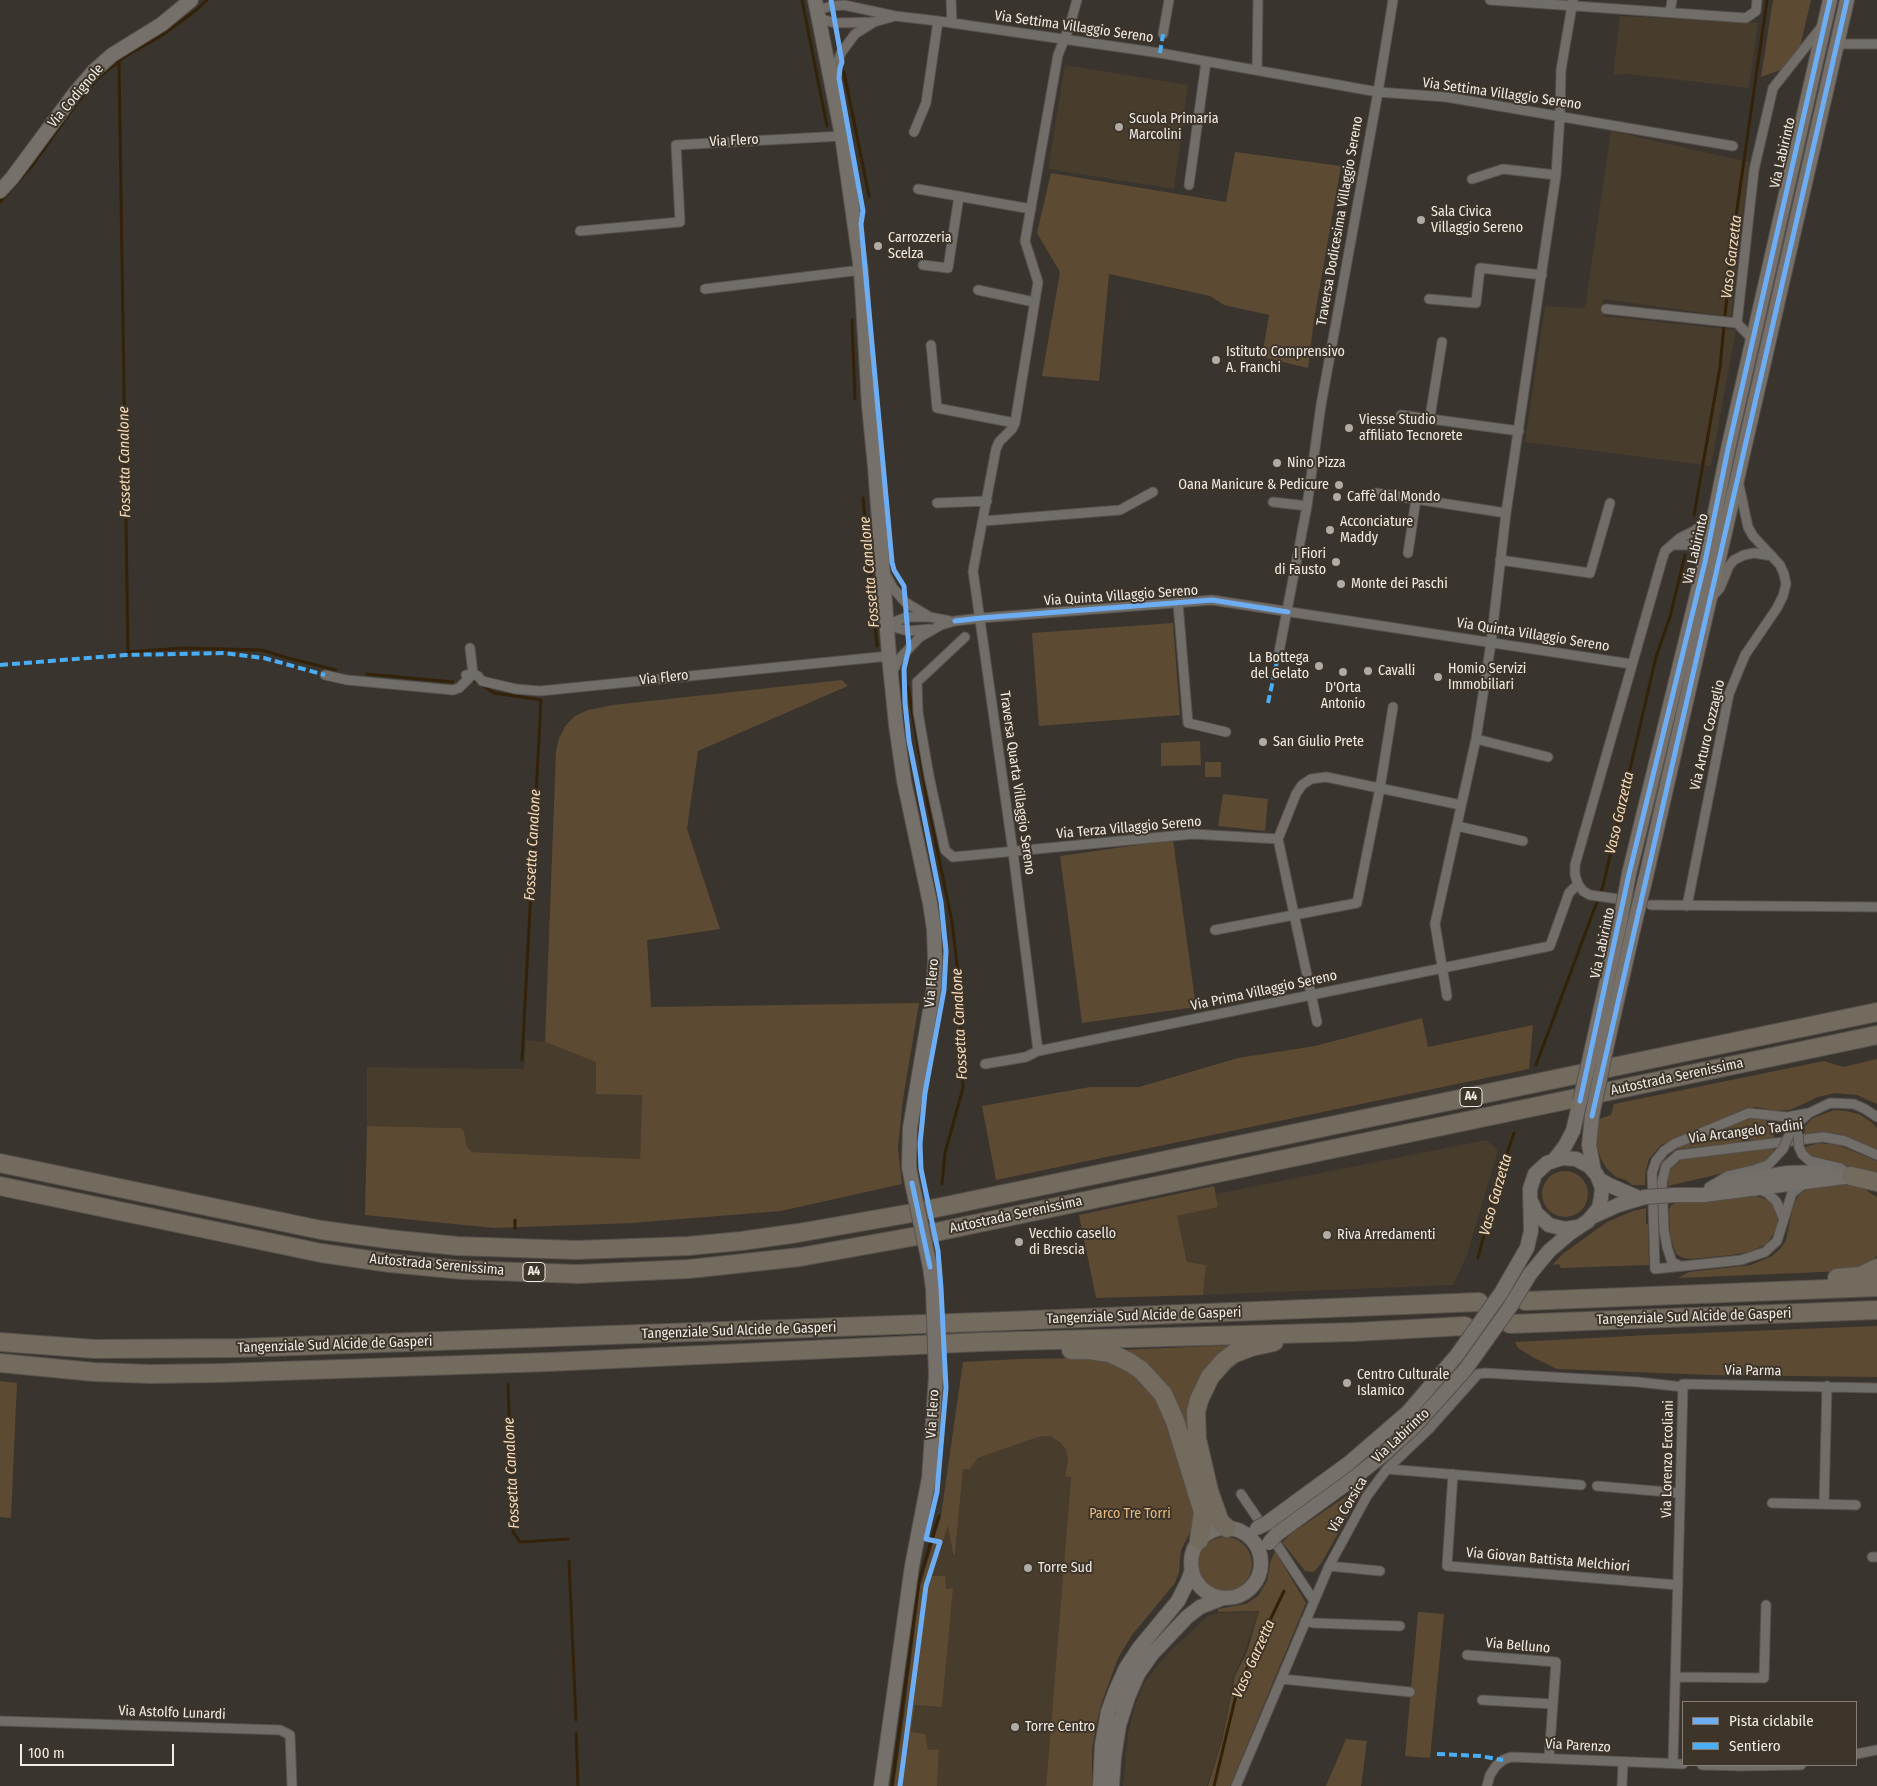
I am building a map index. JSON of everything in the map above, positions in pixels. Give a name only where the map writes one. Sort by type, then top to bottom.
[{"type":"highway","name":"Autostrada Serenissima","points":[[0,1163],[321,1230],[388,1239],[457,1246],[576,1250],[688,1246],[798,1233],[912,1213],[1877,1012]]},
{"type":"highway","name":"Autostrada Serenissima","points":[[0,1186],[322,1253],[390,1263],[462,1270],[578,1274],[689,1269],[800,1257],[916,1236],[1877,1035]]},
{"type":"highway","points":[[1851,1176],[1877,1182]]},
{"type":"highway","points":[[1765,1291],[1809,1280],[1854,1277],[1877,1268]]},
{"type":"highway","name":"Tangenziale Sud Alcide de Gasperi","points":[[1525,1301],[1877,1287]]},
{"type":"highway","name":"Tangenziale Sud Alcide de Gasperi","points":[[0,1342],[94,1349],[239,1348],[1479,1302]]},
{"type":"highway","name":"Tangenziale Sud Alcide de Gasperi","points":[[1510,1324],[1877,1310]]},
{"type":"highway","name":"Tangenziale Sud Alcide de Gasperi","points":[[0,1363],[94,1372],[151,1374],[549,1362],[982,1342],[1354,1332],[1465,1326]]},
{"type":"highway","points":[[1235,1530],[1220,1522],[1209,1491],[1197,1439],[1196,1412],[1203,1387],[1216,1369],[1233,1354],[1251,1347],[1266,1343],[1313,1341],[1354,1332]]},
{"type":"highway","points":[[982,1342],[1012,1351],[1089,1350],[1110,1353],[1142,1370],[1163,1394],[1175,1421],[1202,1512],[1199,1540]]},
{"type":"street","name":"Via Codignole","points":[[0,191],[94,71],[112,55],[162,24],[191,0]]},
{"type":"street","points":[[951,0],[952,23]]},
{"type":"street","name":"Traversa Quarta Villaggio Sereno","points":[[1038,1051],[1013,852],[973,571],[984,521],[996,449],[999,442],[1012,429],[1015,422],[1038,282],[1026,241],[1058,55],[1070,25],[1076,0]]},
{"type":"street","points":[[1163,34],[1170,0]]},
{"type":"street","points":[[1257,70],[1258,0]]},
{"type":"street","name":"Traversa Dodicesima Villaggio Sereno","points":[[1279,652],[1307,506],[1323,397],[1393,0]]},
{"type":"street","points":[[1490,0],[1573,3],[1746,18],[1756,10],[1757,0]]},
{"type":"street","points":[[1670,12],[1672,0]]},
{"type":"street","name":"Via Labirinto","points":[[1275,1540],[1384,1454],[1440,1400],[1465,1370],[1499,1323],[1530,1274],[1559,1241],[1594,1216],[1602,1198],[1602,1188],[1596,1175],[1589,1145],[1599,1049],[1629,874],[1705,562],[1752,340],[1830,0]]},
{"type":"street","name":"Via Labirinto","points":[[1199,1540],[1212,1531],[1235,1530],[1260,1523],[1349,1463],[1408,1412],[1439,1377],[1474,1332],[1501,1293],[1527,1248],[1531,1231],[1530,1198],[1532,1181],[1541,1168],[1555,1159],[1573,1131],[1580,1101],[1599,1049],[1634,926],[1847,0]]},
{"type":"street","name":"Via Settima Villaggio Sereno","points":[[817,9],[841,3],[894,16],[1064,38],[1378,92],[1446,97],[1733,146]]},
{"type":"street","points":[[1447,996],[1435,924],[1476,739],[1491,643],[1506,513],[1556,176],[1561,70],[1573,3]]},
{"type":"street","name":"Via Settima Villaggio Sereno","points":[[817,9],[835,23],[874,22],[894,16]]},
{"type":"street","name":"Via Flero","points":[[817,9],[842,136],[861,270],[869,406],[891,676],[904,781],[930,903],[936,960],[934,987],[910,1128],[909,1167],[933,1288],[936,1376],[929,1478],[912,1566],[881,1786]]},
{"type":"street","points":[[914,132],[926,103],[938,21]]},
{"type":"street","name":"Via Settima Villaggio Sereno","points":[[831,80],[841,53],[855,34],[874,22]]},
{"type":"street","points":[[1734,323],[1754,170],[1773,88],[1824,23]]},
{"type":"street","points":[[1837,44],[1877,44]]},
{"type":"street","points":[[1189,185],[1206,62]]},
{"type":"street","name":"Via Flero","points":[[580,232],[680,222],[676,145],[842,136]]},
{"type":"street","points":[[1472,179],[1503,169],[1556,176]]},
{"type":"street","points":[[918,189],[1031,210]]},
{"type":"street","points":[[923,265],[948,268],[959,196]]},
{"type":"street","points":[[1428,299],[1476,302],[1480,268],[1542,275]]},
{"type":"street","points":[[705,289],[861,270]]},
{"type":"street","points":[[978,290],[1034,302]]},
{"type":"street","points":[[1606,310],[1734,323],[1752,340]]},
{"type":"street","points":[[1430,417],[1442,342]]},
{"type":"street","points":[[931,345],[937,408],[1015,422]]},
{"type":"street","points":[[1401,415],[1420,419],[1430,417],[1519,431]]},
{"type":"street","points":[[1738,480],[1748,527],[1753,536],[1772,556]]},
{"type":"street","points":[[984,521],[1120,510],[1154,492]]},
{"type":"street","points":[[1376,493],[1506,513]]},
{"type":"street","points":[[1408,553],[1416,499]]},
{"type":"street","points":[[937,503],[987,501]]},
{"type":"street","points":[[1273,502],[1307,506]]},
{"type":"street","points":[[1500,560],[1590,573],[1610,503]]},
{"type":"street","name":"Via Labirinto","points":[[1578,884],[1574,876],[1575,865],[1662,560],[1666,551],[1680,538],[1694,532],[1716,514]]},
{"type":"street","name":"Via Labirinto","points":[[1672,545],[1690,545],[1700,554],[1705,562]]},
{"type":"street","points":[[1710,600],[1720,588],[1728,566],[1734,560],[1754,553],[1772,556]]},
{"type":"street","name":"Via Arturo Cozzaglio","points":[[1687,906],[1729,694],[1745,655],[1777,608],[1786,584],[1780,565],[1772,556]]},
{"type":"street","name":"Via Quinta Villaggio Sereno","points":[[882,566],[893,588],[905,602],[930,617]]},
{"type":"street","name":"Via Quinta Villaggio Sereno","points":[[886,625],[908,632],[932,629],[955,621],[981,618],[1212,600],[1631,664]]},
{"type":"street","points":[[1178,603],[1188,722],[1226,732]]},
{"type":"street","name":"Via Quinta Villaggio Sereno","points":[[886,625],[907,617],[930,617],[955,621]]},
{"type":"street","name":"Via Quinta Villaggio Sereno","points":[[891,676],[899,659],[920,637],[932,629]]},
{"type":"street","points":[[965,637],[917,682],[918,712],[945,850],[953,857],[1013,852]]},
{"type":"street","points":[[325,675],[347,680],[453,690],[459,688],[470,675],[470,648]]},
{"type":"street","name":"Via Flero","points":[[470,675],[478,676],[482,681],[492,684],[540,691],[889,656]]},
{"type":"street","points":[[1215,930],[1357,902],[1380,788],[1393,707]]},
{"type":"street","points":[[1476,739],[1548,757]]},
{"type":"street","points":[[1317,1022],[1278,839],[1296,794],[1302,785],[1311,779],[1326,777],[1461,805]]},
{"type":"street","points":[[1457,826],[1522,841]]},
{"type":"street","name":"Via Terza Villaggio Sereno","points":[[1013,852],[1193,834],[1278,839]]},
{"type":"street","points":[[1578,884],[1583,891],[1593,896],[1618,899]]},
{"type":"street","name":"Via Prima Villaggio Sereno","points":[[985,1064],[1026,1057],[1038,1051],[1550,946],[1569,893],[1578,884]]},
{"type":"street","points":[[1650,905],[1877,907]]},
{"type":"street","name":"Via Arcangelo Tadini","points":[[1807,1182],[1792,1193],[1777,1241],[1765,1252],[1741,1260],[1655,1268],[1652,1173],[1656,1161],[1664,1151],[1674,1144],[1743,1115],[1755,1112],[1787,1117],[1809,1113],[1825,1105],[1842,1102],[1859,1106],[1877,1117]]},
{"type":"street","name":"Via Arcangelo Tadini","points":[[1794,1135],[1801,1121],[1809,1113]]},
{"type":"street","points":[[1794,1135],[1802,1154],[1810,1161],[1840,1168],[1851,1176]]},
{"type":"street","points":[[1709,1187],[1722,1179],[1768,1165],[1783,1150],[1794,1135]]},
{"type":"street","name":"Via Arcangelo Tadini","points":[[1680,1266],[1672,1262],[1667,1247],[1664,1230],[1662,1182],[1666,1166],[1678,1155],[1823,1137],[1845,1141],[1877,1155]]},
{"type":"street","points":[[1555,1159],[1569,1157],[1583,1161],[1609,1186],[1642,1198]]},
{"type":"street","points":[[1594,1216],[1642,1198],[1679,1194],[1763,1176],[1799,1172],[1832,1172],[1851,1176]]},
{"type":"street","points":[[1679,1194],[1703,1195],[1851,1176]]},
{"type":"street","points":[[1756,1189],[1767,1193],[1776,1201],[1783,1218]]},
{"type":"street","points":[[1530,1198],[1536,1213],[1548,1225],[1565,1229],[1582,1226]]},
{"type":"street","name":"Via Lorenzo Ercoliani","points":[[1478,1374],[1629,1381],[1683,1387],[1673,1763]]},
{"type":"street","name":"Via Corsica","points":[[1236,1786],[1329,1566],[1367,1496],[1387,1469],[1429,1429],[1478,1374]]},
{"type":"street","name":"Via Parma","points":[[1683,1387],[1683,1384],[1877,1388]]},
{"type":"street","points":[[1824,1504],[1827,1386]]},
{"type":"street","points":[[1387,1469],[1580,1485]]},
{"type":"street","name":"Via Giovan Battista Melchiori","points":[[1453,1474],[1446,1566],[1678,1585]]},
{"type":"street","points":[[1597,1486],[1680,1493]]},
{"type":"street","points":[[1241,1494],[1260,1523]]},
{"type":"street","points":[[1772,1504],[1856,1505]]},
{"type":"street","points":[[1112,1786],[1119,1725],[1138,1674],[1152,1654],[1187,1617],[1200,1607],[1223,1598],[1240,1596],[1254,1585],[1261,1569],[1262,1560],[1258,1547],[1254,1541],[1235,1530]]},
{"type":"street","points":[[1100,1786],[1108,1712],[1116,1690],[1135,1653],[1178,1601],[1192,1570],[1192,1554],[1199,1540]]},
{"type":"street","points":[[1262,1560],[1275,1540],[1314,1600]]},
{"type":"street","points":[[1329,1566],[1380,1571]]},
{"type":"street","points":[[1192,1570],[1200,1586],[1214,1596],[1223,1598]]},
{"type":"street","points":[[1676,1676],[1764,1678],[1766,1605]]},
{"type":"street","points":[[1305,1621],[1314,1623],[1400,1626]]},
{"type":"street","name":"Via Belluno","points":[[1467,1655],[1556,1662],[1549,1758]]},
{"type":"street","points":[[1282,1679],[1410,1692]]},
{"type":"street","points":[[1482,1700],[1553,1704]]},
{"type":"street","name":"Via Astolfo Lunardi","points":[[0,1721],[280,1730],[290,1735],[292,1786]]},
{"type":"street","points":[[1857,1754],[1877,1750]]},
{"type":"street","name":"Via Parenzo","points":[[1488,1786],[1490,1775],[1496,1766],[1503,1760],[1511,1757],[1682,1764]]},
{"type":"street","points":[[1622,1786],[1623,1762]]},
{"type":"shaded area","points":[[1620,16],[1758,23],[1749,88],[1628,74],[1613,75]]},
{"type":"shaded area","name":"Scuola Primaria Marcolini","points":[[1065,65],[1188,85],[1174,189],[1048,169]]},
{"type":"shaded area","points":[[1611,131],[1749,162],[1731,317],[1603,299],[1604,316],[1736,330],[1711,466],[1525,442],[1545,306],[1585,308]]},
{"type":"shaded area","points":[[526,1040],[545,1042],[596,1062],[597,1094],[642,1094],[640,1159],[472,1152],[467,1147],[464,1131],[461,1128],[367,1126],[367,1067],[524,1069]]},
{"type":"shaded area","name":"Riva Arredamenti","points":[[1486,1140],[1498,1150],[1467,1255],[1453,1285],[1203,1295],[1206,1265],[1187,1262],[1177,1216],[1217,1207],[1216,1194]]},
{"type":"shaded area","points":[[1050,1436],[1061,1443],[1066,1450],[1068,1459],[1065,1475],[1071,1476],[1046,1786],[937,1786],[939,1750],[927,1750],[911,1732],[915,1704],[942,1707],[952,1588],[946,1589],[931,1576],[948,1524],[953,1554],[955,1554],[963,1469],[970,1469],[978,1458],[1038,1437]]},
{"type":"shaded area","points":[[1258,1612],[1245,1651],[1234,1676],[1221,1743],[1207,1786],[1123,1786],[1128,1733],[1135,1705],[1144,1683],[1153,1671],[1168,1653],[1209,1615]]},
{"type":"green space","points":[[1773,0],[1811,0],[1799,51],[1786,68],[1761,77]]},
{"type":"green space","points":[[1235,152],[1341,166],[1314,320],[1308,368],[1262,357],[1269,315],[1224,305],[1210,296],[1109,274],[1099,381],[1042,376],[1060,272],[1037,233],[1051,173],[1226,202]]},
{"type":"green space","points":[[1173,623],[1180,715],[1039,726],[1032,633]]},
{"type":"green space","points":[[842,680],[848,686],[698,751],[687,829],[720,929],[647,940],[651,1007],[919,1003],[903,1099],[898,1148],[902,1184],[781,1211],[632,1223],[494,1228],[365,1215],[367,1126],[461,1128],[464,1131],[467,1147],[472,1152],[640,1159],[642,1095],[596,1094],[596,1062],[545,1042],[556,751],[559,738],[566,725],[575,716],[588,710],[613,705]]},
{"type":"green space","points":[[1200,741],[1201,765],[1161,766],[1161,743]]},
{"type":"green space","points":[[1205,762],[1221,762],[1221,777],[1205,777]]},
{"type":"green space","points":[[1223,794],[1268,799],[1265,831],[1218,826]]},
{"type":"green space","points":[[1173,840],[1196,1007],[1082,1023],[1060,856]]},
{"type":"green space","points":[[1422,1018],[1428,1047],[1533,1025],[1529,1069],[996,1180],[982,1106],[1090,1087],[1139,1087],[1238,1058],[1315,1046]]},
{"type":"green space","points":[[1877,1059],[1877,1104],[1857,1095],[1835,1093],[1818,1097],[1790,1110],[1776,1111],[1757,1107],[1745,1109],[1661,1145],[1649,1159],[1645,1174],[1645,1185],[1632,1185],[1626,1180],[1616,1177],[1607,1169],[1601,1159],[1597,1146],[1599,1119],[1611,1115],[1614,1104],[1824,1061],[1843,1067]]},
{"type":"green space","points":[[1834,1110],[1859,1114],[1871,1122],[1877,1128],[1877,1149],[1839,1134],[1816,1133],[1804,1137],[1805,1126],[1813,1118]]},
{"type":"green space","points":[[1755,1117],[1764,1119],[1770,1124],[1775,1139],[1678,1149],[1677,1147],[1739,1121]]},
{"type":"green space","points":[[1819,1143],[1838,1145],[1877,1161],[1877,1176],[1855,1170],[1837,1162],[1811,1156],[1807,1153],[1805,1147]]},
{"type":"green space","points":[[1774,1148],[1773,1154],[1768,1160],[1758,1165],[1668,1186],[1671,1169],[1681,1160]]},
{"type":"green space","points":[[1560,1171],[1570,1171],[1584,1181],[1588,1194],[1584,1207],[1578,1213],[1570,1217],[1560,1217],[1546,1207],[1542,1199],[1542,1189],[1552,1175]]},
{"type":"green space","points":[[1844,1183],[1868,1187],[1867,1191],[1877,1197],[1877,1256],[1867,1264],[1847,1271],[1678,1278],[1689,1272],[1751,1265],[1772,1256],[1781,1248],[1786,1240],[1793,1206],[1799,1194],[1808,1188]]},
{"type":"green space","points":[[1214,1186],[1218,1207],[1177,1216],[1187,1262],[1206,1265],[1203,1295],[1096,1298],[1079,1215]]},
{"type":"green space","points":[[1754,1195],[1772,1204],[1778,1216],[1777,1228],[1767,1244],[1749,1252],[1732,1255],[1691,1259],[1683,1258],[1676,1254],[1670,1237],[1669,1210],[1671,1205],[1678,1202]]},
{"type":"green space","points":[[1646,1208],[1649,1265],[1561,1268],[1559,1264],[1552,1265],[1564,1253],[1607,1222],[1633,1211]]},
{"type":"green space","points":[[1877,1326],[1877,1377],[1711,1375],[1557,1369],[1518,1348],[1515,1342],[1649,1335]]},
{"type":"green space","points":[[1235,1345],[1203,1375],[1202,1480],[1171,1391],[1162,1379],[1143,1361],[1120,1350]]},
{"type":"green space","name":"Parco Tre Torri","points":[[1084,1358],[1115,1363],[1131,1373],[1155,1396],[1194,1513],[1195,1523],[1181,1550],[1179,1572],[1175,1583],[1132,1635],[1118,1658],[1097,1721],[1092,1749],[1092,1786],[1046,1786],[1071,1477],[1065,1476],[1068,1459],[1066,1450],[1061,1443],[1050,1436],[1038,1437],[978,1458],[970,1469],[963,1469],[955,1554],[953,1554],[948,1526],[931,1576],[945,1576],[946,1589],[953,1588],[942,1707],[915,1705],[911,1732],[925,1734],[928,1750],[939,1749],[937,1786],[894,1786],[920,1587],[941,1516],[963,1362]]},
{"type":"green space","points":[[0,1381],[17,1383],[11,1518],[0,1517]]},
{"type":"green space","points":[[1370,1480],[1322,1562],[1315,1571],[1305,1571],[1282,1542],[1292,1533]]},
{"type":"green space","points":[[1225,1537],[1235,1539],[1244,1545],[1250,1554],[1252,1564],[1250,1574],[1244,1583],[1235,1589],[1225,1591],[1215,1589],[1206,1583],[1200,1574],[1198,1564],[1200,1554],[1206,1545],[1215,1539]]},
{"type":"green space","points":[[1275,1551],[1306,1603],[1230,1786],[1208,1786],[1222,1741],[1235,1676],[1247,1652],[1259,1611],[1218,1612],[1218,1609],[1246,1604],[1258,1596],[1267,1581],[1271,1560]]},
{"type":"green space","points":[[1418,1612],[1444,1614],[1430,1758],[1405,1756]]},
{"type":"green space","points":[[1346,1739],[1367,1741],[1361,1786],[1326,1786]]},
{"type":"waterway","points":[[0,202],[31,167],[77,103],[98,78],[124,57],[161,36],[207,0]]},
{"type":"waterway","name":"Fossetta Canalone","points":[[802,0],[827,126]]},
{"type":"waterway","name":"Vaso Garzetta","points":[[1694,515],[1720,367],[1732,244],[1767,0]]},
{"type":"waterway","name":"Fossetta Canalone","points":[[119,62],[128,652],[183,648],[262,650],[336,670]]},
{"type":"waterway","name":"Fossetta Canalone","points":[[844,72],[869,196]]},
{"type":"waterway","name":"Fossetta Canalone","points":[[852,320],[855,399]]},
{"type":"waterway","name":"Fossetta Canalone","points":[[863,498],[877,646]]},
{"type":"waterway","name":"Vaso Garzetta","points":[[1536,1065],[1603,886],[1656,657],[1670,617],[1685,555]]},
{"type":"waterway","name":"Fossetta Canalone","points":[[367,674],[453,682]]},
{"type":"waterway","name":"Fossetta Canalone","points":[[474,681],[494,693],[541,700],[522,1060]]},
{"type":"waterway","name":"Fossetta Canalone","points":[[908,687],[928,805],[952,922],[958,972],[963,1088],[945,1153],[942,1184]]},
{"type":"waterway","name":"Vaso Garzetta","points":[[1478,1258],[1498,1180],[1514,1133]]},
{"type":"waterway","name":"Fossetta Canalone","points":[[515,1220],[515,1228]]},
{"type":"waterway","name":"Fossetta Canalone","points":[[508,1384],[513,1532],[520,1542],[568,1539]]},
{"type":"waterway","name":"Fossetta Canalone","points":[[892,1786],[919,1581],[939,1516]]},
{"type":"waterway","name":"Fossetta Canalone","points":[[569,1561],[576,1720]]},
{"type":"waterway","name":"Vaso Garzetta","points":[[1214,1786],[1238,1687],[1284,1591]]},
{"type":"waterway","name":"Fossetta Canalone","points":[[576,1733],[578,1786]]},
{"type":"marked path","points":[[1160,53],[1163,34]]},
{"type":"marked path","points":[[1268,703],[1279,652]]},
{"type":"marked path","points":[[0,665],[125,655],[224,653],[264,658],[325,675]]},
{"type":"marked path","points":[[1437,1754],[1480,1756],[1503,1760]]},
{"type":"cycle path","points":[[831,0],[842,62],[839,78],[863,211],[861,224],[892,562],[894,570],[904,586],[909,648],[904,669],[909,741],[941,902],[946,951],[944,990],[925,1093],[920,1144],[921,1169],[938,1251],[946,1388],[937,1492],[926,1539],[940,1542],[926,1586],[900,1786]]},
{"type":"cycle path","points":[[1580,1101],[1629,874],[1705,562],[1728,449],[1830,0]]},
{"type":"cycle path","points":[[1592,1116],[1847,0]]},
{"type":"cycle path","points":[[955,621],[1212,600],[1288,612]]},
{"type":"cycle path","points":[[912,1183],[930,1267]]},
{"type":"place","name":"Scuola Primaria Marcolini","points":[[1119,127]]},
{"type":"place","name":"Sala Civica Villaggio Sereno","points":[[1421,220]]},
{"type":"place","name":"Carrozzeria Scelza","points":[[878,246]]},
{"type":"place","name":"Istituto Comprensivo A. Franchi","points":[[1216,360]]},
{"type":"place","name":"Viesse Studio affiliato Tecnorete","points":[[1349,428]]},
{"type":"place","name":"Nino Pizza","points":[[1277,463]]},
{"type":"place","name":"Oana Manicure & Pedicure","points":[[1339,485]]},
{"type":"place","name":"Caffè dal Mondo","points":[[1337,497]]},
{"type":"place","name":"Acconciature Maddy","points":[[1330,530]]},
{"type":"place","name":"I Fiori di Fausto","points":[[1336,562]]},
{"type":"place","name":"Monte dei Paschi","points":[[1341,584]]},
{"type":"place","name":"La Bottega del Gelato","points":[[1319,666]]},
{"type":"place","name":"Cavalli","points":[[1368,671]]},
{"type":"place","name":"D'Orta Antonio","points":[[1343,672]]},
{"type":"place","name":"Homio Servizi Immobiliari","points":[[1438,677]]},
{"type":"place","name":"San Giulio Prete","points":[[1263,742]]},
{"type":"place","name":"Riva Arredamenti","points":[[1327,1235]]},
{"type":"place","name":"Vecchio casello di Brescia","points":[[1019,1242]]},
{"type":"place","name":"Centro Culturale Islamico","points":[[1347,1383]]},
{"type":"place","name":"Torre Sud","points":[[1028,1568]]},
{"type":"place","name":"Torre Centro","points":[[1015,1727]]}]
